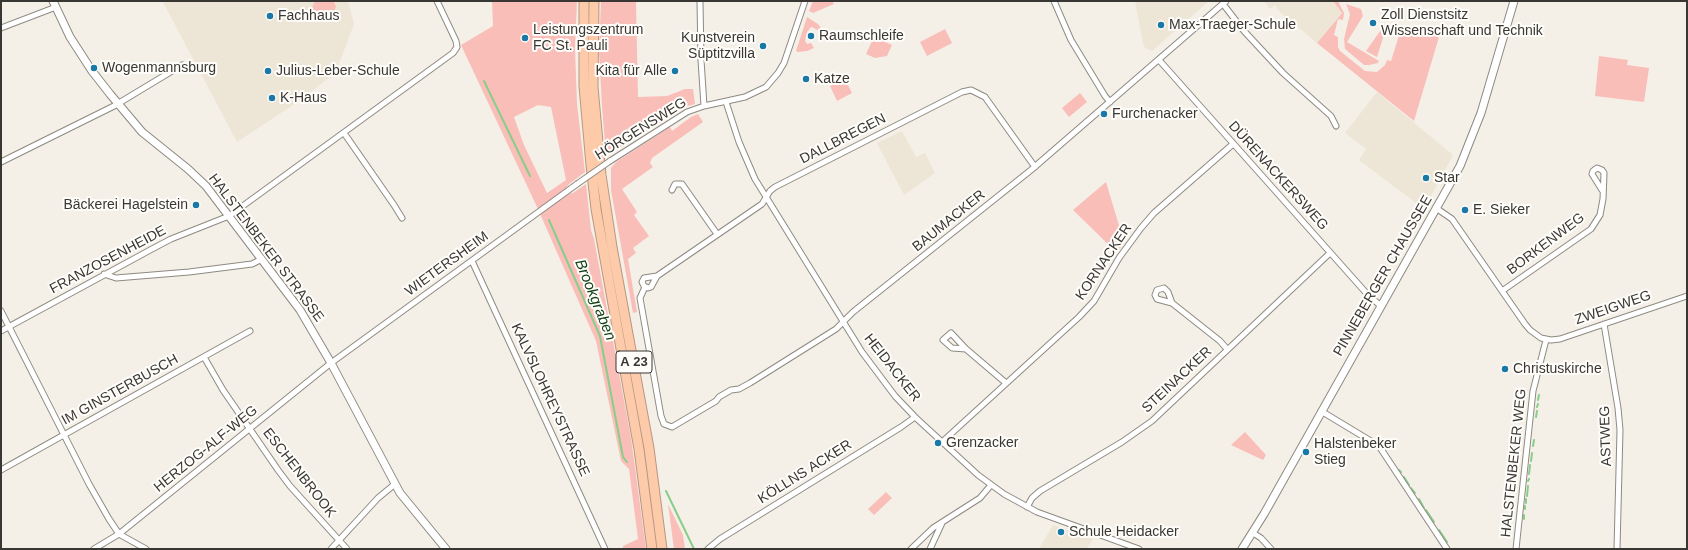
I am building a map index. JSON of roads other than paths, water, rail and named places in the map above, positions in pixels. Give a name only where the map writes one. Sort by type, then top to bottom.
[{"type":"highway","name":"A 23","points":[[587,1],[584,86],[592,172],[603,249],[639,449],[652,549]]},
{"type":"highway","name":"A 23","points":[[587,1],[601,175],[612,247],[649,448],[662,549]]},
{"type":"street","name":"FRANZOSENHEIDE","points":[[1,331],[171,239],[229,216],[453,53],[457,47],[456,41],[437,1]]},
{"type":"street","points":[[700,1],[701,60],[704,106]]},
{"type":"street","name":"HÖRGENSWEG","points":[[577,184],[687,112],[704,106],[751,95],[766,87],[773,80],[785,59],[805,1]]},
{"type":"street","points":[[1054,1],[1071,40],[1110,102]]},
{"type":"street","name":"PINNEBERGER CHAUSSEE","points":[[1242,549],[1253,533],[1460,166],[1480,118],[1514,1]]},
{"type":"street","points":[[1225,2],[1244,31],[1282,73],[1332,116],[1336,126]]},
{"type":"street","name":"BAUMACKER","points":[[666,426],[669,427],[676,425],[716,401],[727,392],[745,386],[836,329],[853,312],[1035,167],[1225,2]]},
{"type":"street","name":"HALSTENBEKER STRASSE","points":[[1,28],[54,4],[70,36],[92,71],[118,104],[142,132],[200,180],[300,310],[331,363],[400,493],[446,549]]},
{"type":"street","name":"DÜRENACKERSWEG","points":[[1159,60],[1330,253],[1368,295],[1381,306]]},
{"type":"street","points":[[1,162],[118,104],[182,66]]},
{"type":"street","name":"DALLBREGEN","points":[[645,287],[642,282],[644,278],[657,276],[762,204],[770,191],[775,187],[962,92],[976,91],[986,96],[1035,167]]},
{"type":"street","name":"HEIDACKER","points":[[726,102],[739,142],[755,179],[876,371],[891,391],[915,417],[991,486],[1027,507],[1140,549]]},
{"type":"street","points":[[344,133],[402,218]]},
{"type":"street","name":"KORNACKER","points":[[942,442],[1088,308],[1104,285],[1129,243],[1154,213],[1233,144]]},
{"type":"street","name":"WIETERSHEIM","points":[[331,363],[577,184]]},
{"type":"street","points":[[672,190],[675,184],[682,184],[717,234]]},
{"type":"street","name":"BORKENWEG","points":[[1502,291],[1591,229],[1598,219],[1602,209],[1602,190]]},
{"type":"street","points":[[1436,208],[1452,219],[1530,330],[1540,338],[1546,340]]},
{"type":"street","name":"STEINACKER","points":[[1027,507],[1032,498],[1040,491],[1122,442],[1152,421],[1330,253]]},
{"type":"street","points":[[104,274],[116,278],[189,272],[252,264],[262,259]]},
{"type":"street","name":"KALVSLOHREYSTRASSE","points":[[472,261],[605,549]]},
{"type":"street","name":"DALLBREGEN","points":[[645,287],[649,288],[652,286],[657,276]]},
{"type":"street","name":"DALLBREGEN","points":[[645,287],[640,298],[642,313],[661,416],[666,426]]},
{"type":"street","name":"ZWEIGWEG","points":[[1546,340],[1560,339],[1687,296]]},
{"type":"street","points":[[1172,303],[1220,341],[1227,349]]},
{"type":"street","points":[[1,311],[65,435],[88,484],[119,534],[146,549]]},
{"type":"street","name":"ASTWEG","points":[[1604,324],[1618,408],[1620,430],[1617,549]]},
{"type":"street","name":"IM GINSTERBUSCH","points":[[1,470],[250,331]]},
{"type":"street","name":"HALSTENBEKER WEG","points":[[1516,549],[1533,392],[1546,340]]},
{"type":"street","points":[[966,349],[1006,383]]},
{"type":"street","name":"ESCHENBROOK","points":[[204,357],[223,390],[290,486],[338,541],[347,549]]},
{"type":"street","name":"HERZOG-ALF-WEG","points":[[94,549],[119,534],[331,363]]},
{"type":"street","points":[[1321,411],[1379,446],[1447,549]]},
{"type":"street","name":"KÖLLNS ACKER","points":[[708,549],[720,539],[915,417]]},
{"type":"street","points":[[331,549],[378,498],[395,484]]},
{"type":"street","points":[[911,549],[933,528],[980,498],[991,486]]},
{"type":"street","points":[[930,549],[942,523]]},
{"type":"street","points":[[1253,533],[1261,538],[1271,549]]},
{"type":"waterway","name":"Brookgraben","points":[[484,81],[530,176]]},
{"type":"waterway","name":"Brookgraben","points":[[549,220],[600,336],[623,457],[627,462]]},
{"type":"waterway","points":[[1538,400],[1539,395]]},
{"type":"waterway","points":[[1536,417],[1537,411]]},
{"type":"waterway","points":[[1533,446],[1534,440]]},
{"type":"waterway","points":[[1531,461],[1532,453]]},
{"type":"waterway","points":[[1529,474],[1530,465]]},
{"type":"waterway","points":[[1404,477],[1409,485]]},
{"type":"waterway","points":[[1527,496],[1528,486]]},
{"type":"waterway","points":[[1411,488],[1415,493]]},
{"type":"waterway","name":"Brookgraben","points":[[666,491],[694,549]]},
{"type":"waterway","points":[[1419,499],[1424,508]]},
{"type":"waterway","points":[[1426,510],[1434,522]]},
{"type":"waterway","points":[[1439,530],[1447,542]]},
{"type":"place","name":"Fachhaus","points":[[270,16]]},
{"type":"place","name":"Zoll Dienstsitz Wissenschaft und Technik","points":[[1373,23]]},
{"type":"place","name":"Max-Traeger-Schule","points":[[1161,25]]},
{"type":"place","name":"Raumschleife","points":[[811,36]]},
{"type":"place","name":"Leistungszentrum FC St. Pauli","points":[[525,38]]},
{"type":"place","name":"Kunstverein Süptitzvilla","points":[[763,46]]},
{"type":"place","name":"Wogenmannsburg","points":[[94,68]]},
{"type":"place","name":"Julius-Leber-Schule","points":[[268,71]]},
{"type":"place","name":"Kita für Alle","points":[[675,71]]},
{"type":"place","name":"Katze","points":[[806,79]]},
{"type":"place","name":"K-Haus","points":[[272,98]]},
{"type":"place","name":"Furchenacker","points":[[1104,114]]},
{"type":"place","name":"Star","points":[[1426,178]]},
{"type":"place","name":"Bäckerei Hagelstein","points":[[196,205]]},
{"type":"place","name":"E. Sieker","points":[[1465,210]]},
{"type":"place","name":"Christuskirche","points":[[1505,369]]},
{"type":"place","name":"Grenzacker","points":[[938,443]]},
{"type":"place","name":"Halstenbeker Stieg","points":[[1306,452]]},
{"type":"place","name":"Schule Heidacker","points":[[1061,532]]}]
